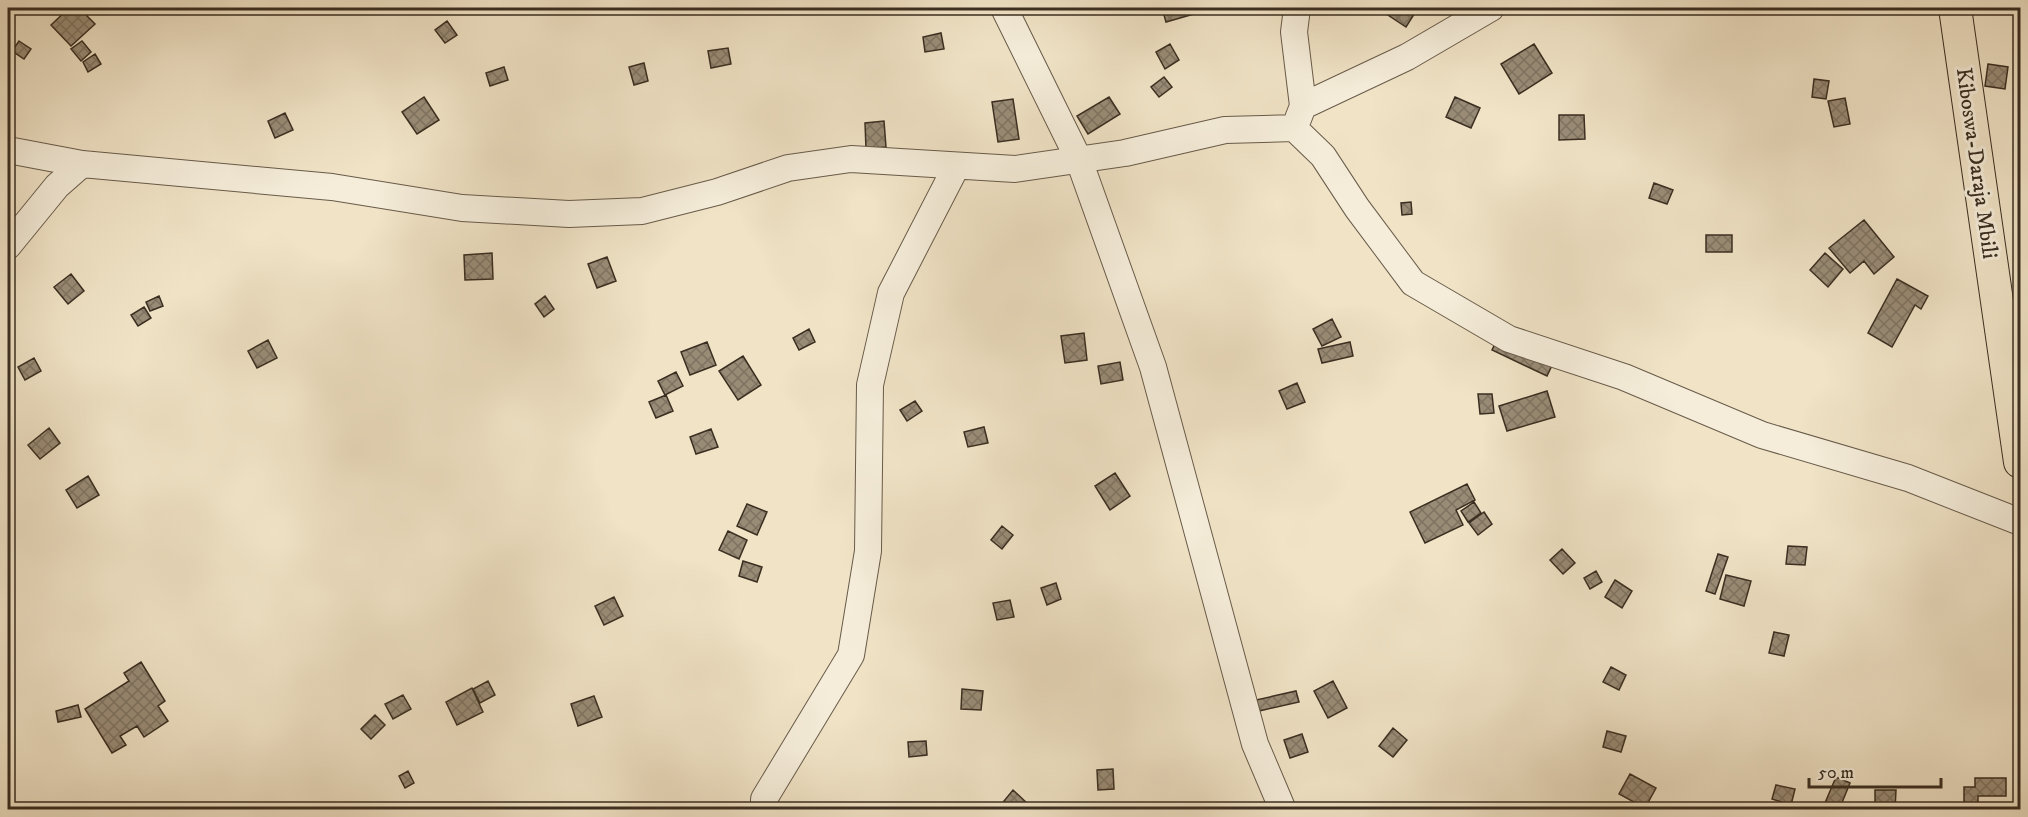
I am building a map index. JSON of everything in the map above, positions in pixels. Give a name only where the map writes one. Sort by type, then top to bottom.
[{"type":"main road","name":"Kiboswa-Daraja Mbili","points":[[1955,8],[2020,462]]},
{"type":"street","points":[[1004,8],[1079,160],[1154,367],[1255,744],[1284,810]]},
{"type":"street","points":[[1297,8],[1294,32],[1299,117],[1357,208],[1413,283],[1509,339],[1624,377],[1762,435],[1908,477],[2020,522]]},
{"type":"street","points":[[8,150],[82,164],[332,187],[462,208],[569,214],[642,211],[717,192],[788,168],[851,159],[1015,169],[1125,153],[1225,130],[1299,117],[1491,8]]},
{"type":"street","points":[[8,246],[57,186],[82,164]]},
{"type":"street","points":[[764,810],[764,799],[851,655],[868,551],[870,385],[891,293],[956,167]]},
{"type":"building","points":[[69,8],[79,8],[95,24],[71,46],[51,25]]},
{"type":"building","points":[[1162,8],[1192,8],[1194,14],[1166,22]]},
{"type":"building","points":[[1389,8],[1418,8],[1406,27],[1385,13]]},
{"type":"building","points":[[447,21],[457,35],[445,43],[435,30]]},
{"type":"building","points":[[941,33],[944,49],[925,52],[923,37]]},
{"type":"building","points":[[19,41],[31,49],[24,59],[12,51]]},
{"type":"building","points":[[82,41],[91,52],[81,61],[71,49]]},
{"type":"building","points":[[1170,44],[1179,60],[1165,69],[1156,52]]},
{"type":"building","points":[[1534,44],[1552,73],[1519,94],[1501,64]]},
{"type":"building","points":[[728,48],[731,64],[711,68],[708,51]]},
{"type":"building","points":[[95,54],[101,64],[88,72],[83,62]]},
{"type":"building","points":[[644,63],[648,81],[634,85],[629,67]]},
{"type":"building","points":[[1988,64],[2008,67],[2005,89],[1985,86]]},
{"type":"building","points":[[504,67],[508,80],[490,86],[486,73]]},
{"type":"building","points":[[1164,77],[1172,87],[1159,97],[1151,87]]},
{"type":"building","points":[[1814,79],[1829,81],[1826,99],[1812,97]]},
{"type":"building","points":[[424,97],[439,120],[417,134],[402,112]]},
{"type":"building","points":[[1109,97],[1120,114],[1088,134],[1077,116]]},
{"type":"building","points":[[1455,97],[1480,108],[1471,128],[1446,117]]},
{"type":"building","points":[[1845,98],[1850,124],[1834,127],[1828,101]]},
{"type":"building","points":[[1013,99],[1019,139],[998,142],[992,102]]},
{"type":"building","points":[[285,113],[293,130],[275,138],[268,121]]},
{"type":"building","points":[[1559,115],[1584,115],[1585,139],[1559,140]]},
{"type":"building","points":[[884,121],[886,147],[866,149],[865,123]]},
{"type":"building","points":[[1654,183],[1673,190],[1667,204],[1649,198]]},
{"type":"building","points":[[1411,202],[1412,214],[1402,215],[1401,203]]},
{"type":"building","points":[[1864,220],[1894,257],[1874,274],[1864,261],[1850,273],[1829,248]]},
{"type":"building","points":[[1706,235],[1732,235],[1732,252],[1706,252]]},
{"type":"building","points":[[492,253],[493,279],[465,280],[464,255]]},
{"type":"building","points":[[1825,253],[1843,269],[1828,287],[1810,270]]},
{"type":"building","points":[[607,257],[616,281],[597,288],[588,264]]},
{"type":"building","points":[[71,274],[84,291],[68,304],[54,287]]},
{"type":"building","points":[[1897,279],[1928,296],[1921,309],[1915,305],[1892,347],[1868,333]]},
{"type":"building","points":[[159,296],[163,306],[150,311],[146,302]]},
{"type":"building","points":[[545,296],[554,309],[544,317],[535,304]]},
{"type":"building","points":[[144,307],[151,318],[138,326],[131,315]]},
{"type":"building","points":[[1332,319],[1341,337],[1322,346],[1313,329]]},
{"type":"building","points":[[809,329],[815,342],[799,350],[793,338]]},
{"type":"building","points":[[1084,333],[1087,360],[1065,363],[1061,336]]},
{"type":"building","points":[[1499,336],[1554,361],[1547,376],[1492,350]]},
{"type":"building","points":[[268,340],[277,358],[257,368],[248,351]]},
{"type":"building","points":[[707,342],[716,365],[690,375],[681,352]]},
{"type":"building","points":[[1350,342],[1353,356],[1322,363],[1318,349]]},
{"type":"building","points":[[743,356],[761,385],[738,400],[719,371]]},
{"type":"building","points":[[34,358],[41,371],[25,380],[18,367]]},
{"type":"building","points":[[1120,362],[1123,380],[1101,384],[1098,366]]},
{"type":"building","points":[[676,372],[683,386],[665,395],[658,381]]},
{"type":"building","points":[[1297,383],[1305,402],[1287,409],[1279,391]]},
{"type":"building","points":[[1547,391],[1555,417],[1507,431],[1499,406]]},
{"type":"building","points":[[1478,394],[1492,394],[1494,413],[1480,414]]},
{"type":"building","points":[[666,395],[673,411],[656,418],[649,402]]},
{"type":"building","points":[[915,401],[922,411],[907,421],[900,410]]},
{"type":"building","points":[[984,427],[988,443],[968,447],[964,432]]},
{"type":"building","points":[[49,428],[60,443],[40,459],[28,445]]},
{"type":"building","points":[[711,429],[718,447],[696,454],[690,437]]},
{"type":"building","points":[[1115,473],[1130,496],[1110,510],[1095,486]]},
{"type":"building","points":[[88,476],[99,495],[77,508],[66,490]]},
{"type":"building","points":[[1467,484],[1475,500],[1456,510],[1463,525],[1425,543],[1410,512]]},
{"type":"building","points":[[1474,502],[1481,513],[1468,522],[1461,511]]},
{"type":"building","points":[[747,504],[767,512],[757,535],[737,526]]},
{"type":"building","points":[[1484,512],[1492,524],[1478,535],[1469,523]]},
{"type":"building","points":[[1002,526],[1013,535],[1002,549],[991,540]]},
{"type":"building","points":[[728,531],[747,540],[739,559],[719,550]]},
{"type":"building","points":[[1788,546],[1807,547],[1805,565],[1786,564]]},
{"type":"building","points":[[1562,549],[1575,563],[1563,574],[1550,560]]},
{"type":"building","points":[[1718,554],[1728,557],[1715,594],[1706,591]]},
{"type":"building","points":[[743,561],[762,567],[757,582],[739,576]]},
{"type":"building","points":[[1596,571],[1602,582],[1590,589],[1584,578]]},
{"type":"building","points":[[1726,575],[1751,581],[1744,606],[1720,599]]},
{"type":"building","points":[[1615,580],[1632,591],[1622,608],[1605,597]]},
{"type":"building","points":[[1056,583],[1061,599],[1047,605],[1041,588]]},
{"type":"building","points":[[614,597],[623,616],[604,625],[595,606]]},
{"type":"building","points":[[1010,600],[1014,617],[997,620],[993,603]]},
{"type":"building","points":[[1774,632],[1789,635],[1784,656],[1769,653]]},
{"type":"building","points":[[141,662],[165,701],[158,706],[168,721],[144,737],[137,726],[120,736],[126,745],[112,753],[85,709],[129,681],[124,673]]},
{"type":"building","points":[[1611,667],[1626,675],[1619,690],[1603,682]]},
{"type":"building","points":[[488,681],[495,695],[480,703],[473,689]]},
{"type":"building","points":[[1333,681],[1347,708],[1328,718],[1314,691]]},
{"type":"building","points":[[472,688],[483,712],[457,725],[446,702]]},
{"type":"building","points":[[962,689],[983,691],[981,710],[961,709]]},
{"type":"building","points":[[1296,691],[1299,702],[1259,711],[1256,700]]},
{"type":"building","points":[[403,695],[411,709],[393,719],[385,704]]},
{"type":"building","points":[[594,696],[602,717],[578,726],[571,704]]},
{"type":"building","points":[[78,705],[81,717],[58,722],[56,711]]},
{"type":"building","points":[[375,715],[385,725],[371,739],[361,729]]},
{"type":"building","points":[[1393,728],[1407,740],[1393,757],[1379,746]]},
{"type":"building","points":[[1607,731],[1626,736],[1621,752],[1603,747]]},
{"type":"building","points":[[1302,734],[1308,752],[1290,758],[1284,740]]},
{"type":"building","points":[[926,741],[927,755],[909,757],[908,742]]},
{"type":"building","points":[[1113,769],[1114,789],[1098,790],[1097,770]]},
{"type":"building","points":[[408,771],[414,783],[405,788],[399,776]]},
{"type":"building","points":[[1630,774],[1656,788],[1645,808],[1619,794]]},
{"type":"building","points":[[1836,777],[1850,783],[1839,810],[1822,810]]},
{"type":"building","points":[[1975,778],[2006,778],[2006,796],[1978,796],[1978,810],[1964,810],[1964,787],[1975,787]]},
{"type":"building","points":[[1776,785],[1795,789],[1791,805],[1772,799]]},
{"type":"building","points":[[1013,790],[1028,804],[1023,810],[1003,810],[999,807]]},
{"type":"building","points":[[1875,790],[1896,790],[1895,810],[1864,810],[1864,805],[1875,805]]},
{"type":"building","points":[[1375,805],[1375,810],[1358,810],[1358,806]]}]
